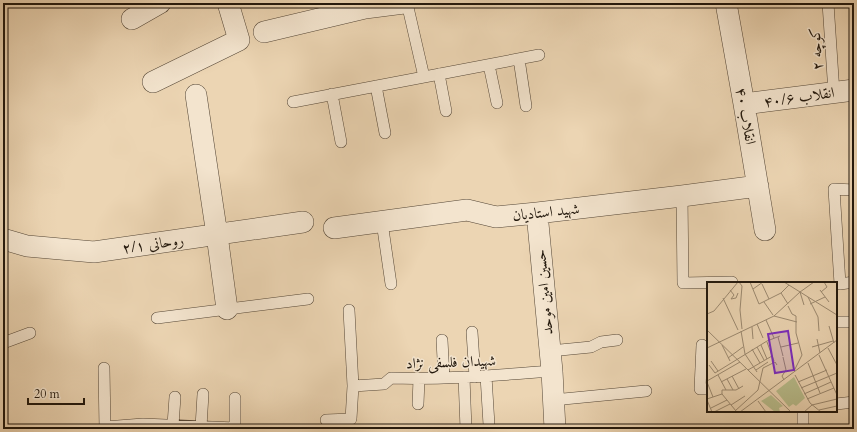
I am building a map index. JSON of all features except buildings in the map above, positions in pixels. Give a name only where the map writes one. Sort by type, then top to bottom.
[{"type":"street","points":[[132,19],[160,3]]},
{"type":"street","points":[[153,82],[239,40],[228,3]]},
{"type":"street","points":[[264,32],[365,5],[404,3]]},
{"type":"street","name":"انقلاب ۴۰","points":[[726,3],[765,230]]},
{"type":"street","name":"انقلاب ۴۰/۶","points":[[744,104],[854,90]]},
{"type":"street","points":[[196,95],[218,235],[227,309]]},
{"type":"street","name":"شهید استادیان","points":[[334,228],[467,210],[496,217],[537,213],[758,186]]},
{"type":"street","name":"حسین امین موحد","points":[[537,213],[552,371],[555,429]]},
{"type":"street","name":"روحانی ۲/۱","points":[[3,239],[27,246],[94,252],[303,222]]},
{"type":"lane","points":[[407,3],[424,77]]},
{"type":"lane","name":"کوچه ۲","points":[[828,3],[834,93]]},
{"type":"lane","points":[[293,102],[539,55]]},
{"type":"lane","points":[[519,59],[526,106]]},
{"type":"lane","points":[[489,65],[497,103]]},
{"type":"lane","points":[[439,74],[446,111]]},
{"type":"lane","points":[[376,86],[385,134]]},
{"type":"lane","points":[[332,94],[341,142]]},
{"type":"lane","points":[[854,190],[834,189],[840,284],[854,282]]},
{"type":"lane","points":[[682,196],[683,283],[707,283]]},
{"type":"lane","points":[[382,222],[391,284]]},
{"type":"lane","points":[[157,318],[308,299]]},
{"type":"lane","points":[[326,420],[351,419],[353,386],[349,310]]},
{"type":"lane","points":[[837,322],[854,322]]},
{"type":"lane","points":[[472,332],[489,425]]},
{"type":"lane","points":[[3,343],[30,333]]},
{"type":"lane","points":[[442,340],[444,378]]},
{"type":"lane","points":[[550,351],[591,347],[601,342],[617,340]]},
{"type":"lane","points":[[702,345],[704,389]]},
{"type":"lane","points":[[104,368],[105,428],[143,424],[235,429],[235,398]]},
{"type":"lane","name":"شهیدان فلسفی نژاد","points":[[353,386],[384,384],[391,378],[444,378],[552,371]]},
{"type":"lane","points":[[464,377],[466,429]]},
{"type":"lane","points":[[418,404],[419,379]]},
{"type":"lane","points":[[553,400],[646,391]]},
{"type":"lane","points":[[201,427],[203,394]]},
{"type":"lane","points":[[173,425],[175,397]]},
{"type":"lane","points":[[837,404],[854,402]]},
{"type":"lane","points":[[803,412],[803,429]]}]
